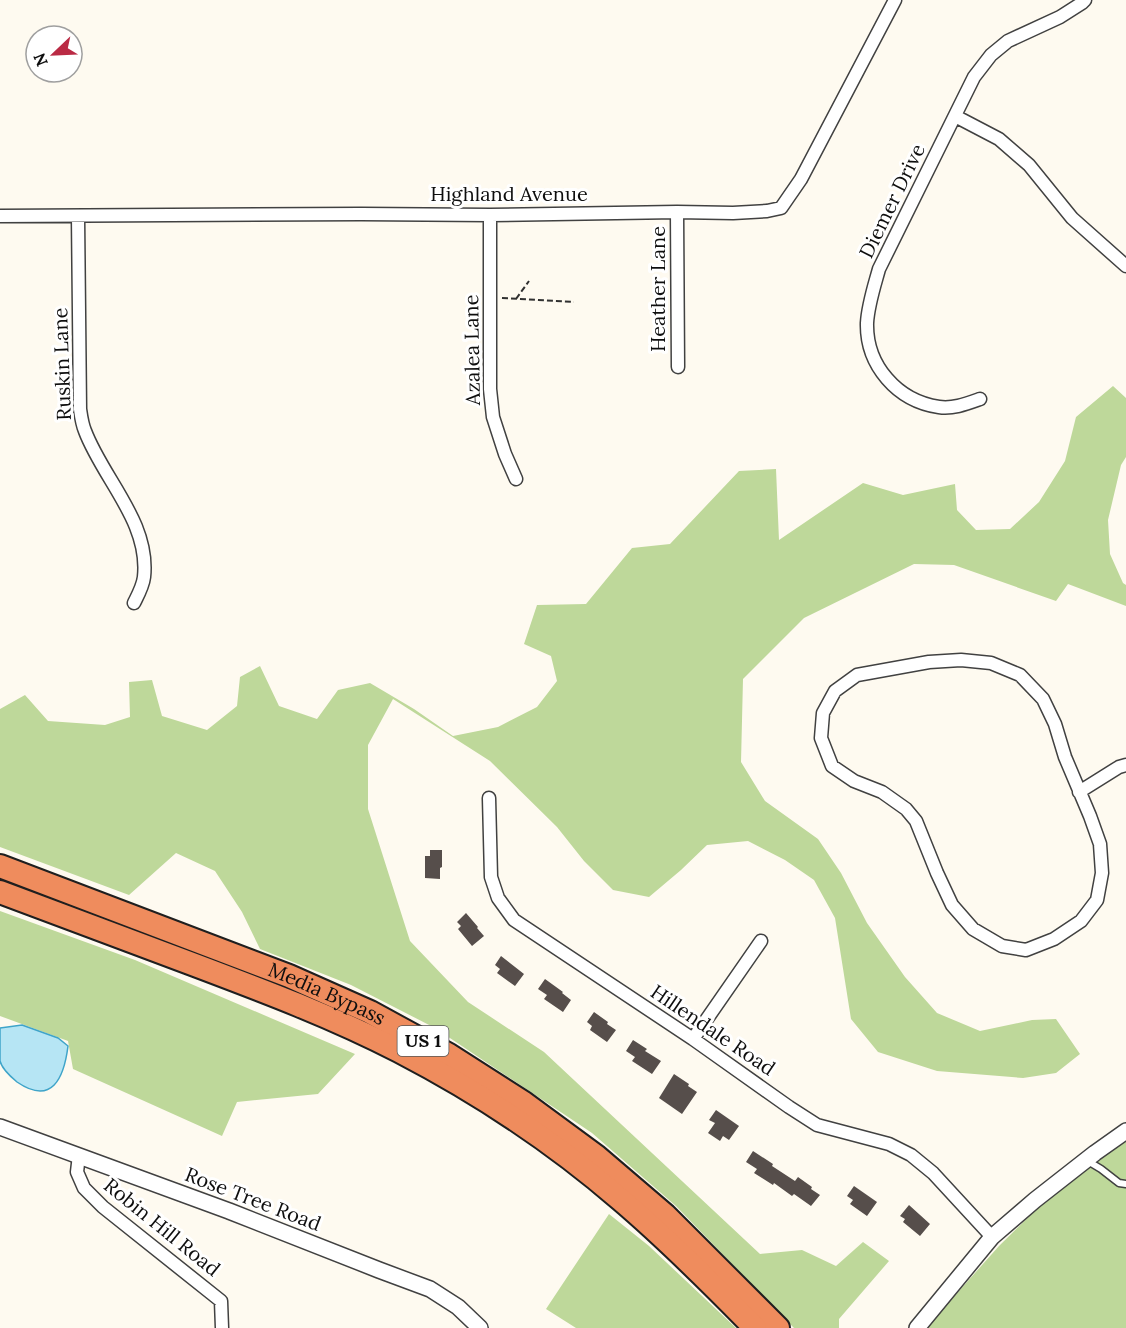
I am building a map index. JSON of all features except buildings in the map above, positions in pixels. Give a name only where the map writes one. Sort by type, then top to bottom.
[{"type":"highway","name":"Media Bypass","points":[[0,866],[289,976],[370,1012],[449,1055],[524,1103],[597,1156],[665,1215],[778,1328]]},
{"type":"highway","name":"Media Bypass","points":[[0,892],[281,997],[360,1032],[439,1073],[514,1119],[585,1170],[654,1228],[755,1328]]},
{"type":"street","name":"Highland Avenue","points":[[0,216],[733,213],[781,208],[801,179],[895,0]]},
{"type":"street","name":"Diemer Drive","points":[[980,399],[956,407],[939,407],[919,402],[899,390],[882,375],[871,353],[867,325],[871,296],[879,269],[974,78],[991,55],[1008,41],[1060,17],[1085,0]]},
{"type":"street","points":[[955,116],[999,139],[1029,165],[1072,218],[1126,266]]},
{"type":"street","name":"Heather Lane","points":[[677,212],[678,367]]},
{"type":"street","name":"Azalea Lane","points":[[490,215],[490,389],[493,417],[516,479]]},
{"type":"street","name":"Ruskin Lane","points":[[78,216],[80,409],[84,430],[123,500],[136,529],[144,557],[144,579],[134,603]]},
{"type":"street","points":[[961,660],[991,663],[1020,675],[1042,699],[1055,724],[1079,792],[1100,844],[1102,873],[1097,900],[1081,921],[1054,939],[1026,950],[1002,946],[973,929],[952,905],[916,821],[906,809],[882,792],[854,781],[832,766],[821,738],[823,713],[835,691],[857,675],[929,662],[961,660]]},
{"type":"street","points":[[1079,792],[1126,765]]},
{"type":"street","name":"Hillendale Road","points":[[489,798],[491,877],[498,898],[514,920],[817,1125],[889,1144],[910,1155],[933,1173],[993,1238]]},
{"type":"street","points":[[693,1039],[761,942]]},
{"type":"street","name":"Rose Tree Road","points":[[0,1127],[229,1211],[430,1289],[458,1306],[480,1328]]},
{"type":"street","points":[[916,1328],[993,1238],[1035,1200],[1126,1131]]},
{"type":"street","name":"Robin Hill Road","points":[[79,1155],[77,1172],[84,1188],[103,1207],[221,1301],[222,1328]]},
{"type":"lane","points":[[1086,1160],[1119,1183],[1126,1184]]},
{"type":"path","points":[[516,299],[529,281]]},
{"type":"path","points":[[490,297],[574,302]]},
{"type":"green space","points":[[1113,386],[1126,398],[1126,457],[1121,465],[1108,520],[1110,554],[1126,585],[1126,606],[1068,584],[1056,601],[954,565],[914,564],[804,618],[743,679],[741,762],[765,801],[818,839],[841,873],[867,923],[905,977],[937,1013],[980,1031],[1032,1020],[1056,1019],[1080,1054],[1056,1073],[1023,1078],[937,1071],[878,1052],[851,1019],[835,918],[814,880],[785,860],[748,841],[707,845],[649,897],[613,890],[584,861],[557,827],[490,761],[393,699],[368,745],[368,809],[410,941],[468,1002],[544,1052],[760,1254],[802,1250],[836,1266],[863,1242],[889,1261],[839,1319],[839,1328],[794,1328],[676,1206],[592,1133],[435,1028],[351,985],[260,949],[242,912],[215,871],[176,853],[129,895],[0,847],[0,709],[25,695],[48,721],[105,725],[130,717],[129,682],[152,680],[162,716],[207,730],[237,706],[240,677],[260,666],[279,706],[317,719],[338,690],[370,683],[453,736],[498,727],[537,707],[557,681],[551,656],[524,644],[537,605],[586,604],[632,548],[670,544],[739,471],[776,469],[779,540],[863,483],[903,495],[955,484],[957,510],[976,530],[1010,529],[1039,502],[1065,461],[1076,417]]},
{"type":"green space","points":[[0,911],[135,960],[355,1054],[318,1094],[237,1102],[222,1136],[73,1069],[68,1041],[0,1016]]},
{"type":"green space","points":[[1126,1136],[1126,1328],[926,1328],[999,1246],[1057,1189]]},
{"type":"green space","points":[[609,1214],[649,1246],[736,1328],[576,1328],[546,1309]]},
{"type":"water","points":[[22,1025],[58,1038],[68,1046],[59,1078],[47,1090],[29,1089],[17,1082],[1,1064],[0,1028]]}]
